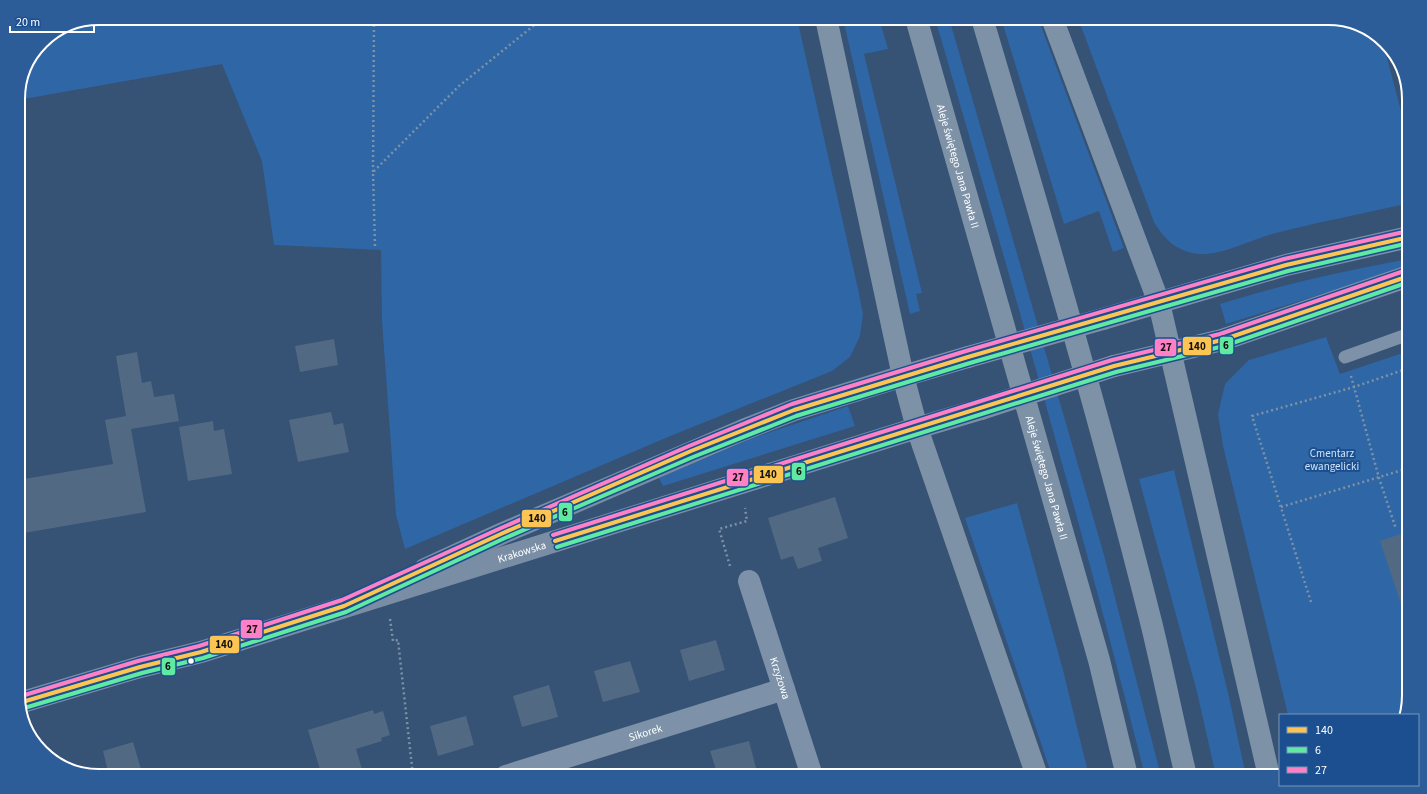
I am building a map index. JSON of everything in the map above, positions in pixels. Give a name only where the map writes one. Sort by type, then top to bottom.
[{"type":"highway","points":[[828,25],[904,376],[917,428],[1035,769]]},
{"type":"highway","name":"Aleje świętego Jana Pawła II","points":[[918,25],[1074,569],[1099,660],[1125,769]]},
{"type":"highway","points":[[984,25],[1053,259],[1103,438],[1152,628],[1184,769]]},
{"type":"highway","points":[[1055,25],[1159,303],[1267,769]]},
{"type":"main road","name":"Krakowska","points":[[344,606],[503,533],[692,451],[794,410],[968,357],[1159,303],[1286,265],[1402,239]]},
{"type":"main road","name":"Krakowska","points":[[25,701],[140,667],[201,652],[344,606],[981,409],[1114,366],[1171,354],[1222,340],[1402,278]]},
{"type":"street","name":"Krzyżowa","points":[[749,581],[810,769]]},
{"type":"street","name":"Sikorek","points":[[528,769],[784,689]]},
{"type":"lane","points":[[1345,357],[1402,337]]},
{"type":"path","points":[[374,25],[373,172],[375,246]]},
{"type":"path","points":[[373,172],[459,86],[534,25]]},
{"type":"path","points":[[1345,357],[1379,478],[1396,529]]},
{"type":"path","points":[[1311,602],[1252,416],[1354,387],[1402,370]]},
{"type":"path","points":[[1280,507],[1402,470]]},
{"type":"path","points":[[389,614],[393,641],[398,640],[412,769]]},
{"type":"green space","points":[[799,25],[863,314],[860,336],[850,357],[832,371],[668,437],[405,549],[396,515],[382,321],[381,250],[274,245],[262,161],[222,64],[25,99],[29,75],[40,54],[50,43],[62,35],[85,26]]},
{"type":"green space","points":[[845,25],[881,25],[888,49],[864,54],[922,293],[916,294],[920,311],[910,314]]},
{"type":"green space","points":[[937,25],[951,25],[1104,555],[1159,769],[1143,769],[1070,491]]},
{"type":"green space","points":[[1003,25],[1041,25],[1124,248],[1113,252],[1099,211],[1064,224]]},
{"type":"green space","points":[[1081,25],[1328,25],[1347,28],[1365,35],[1384,50],[1402,115],[1402,205],[1272,234],[1236,247],[1207,254],[1184,251],[1172,244],[1162,234],[1154,222]]},
{"type":"green space","points":[[1402,260],[1402,269],[1226,324],[1220,304],[1314,278]]},
{"type":"green space","name":"Cmentarz ewangelicki","points":[[1326,337],[1340,374],[1402,353],[1402,695],[1399,714],[1288,714],[1223,446],[1218,414],[1225,384],[1249,360]]},
{"type":"green space","points":[[848,406],[855,426],[663,486],[659,478],[753,438]]},
{"type":"green space","points":[[1174,470],[1229,697],[1244,769],[1214,769],[1197,692],[1139,479]]},
{"type":"green space","points":[[1017,503],[1063,670],[1087,769],[1050,769],[965,518]]},
{"type":"building","points":[[334,339],[338,365],[300,372],[295,346]]},
{"type":"building","points":[[137,352],[142,383],[151,381],[154,397],[174,394],[179,421],[131,429],[146,512],[25,533],[25,479],[113,464],[105,420],[126,416],[116,356]]},
{"type":"building","points":[[331,412],[334,425],[343,423],[349,452],[298,462],[289,420]]},
{"type":"building","points":[[213,421],[214,431],[224,429],[232,474],[188,481],[179,427]]},
{"type":"building","points":[[835,497],[848,538],[818,548],[822,561],[798,569],[793,556],[781,560],[768,518]]},
{"type":"building","points":[[1402,533],[1402,607],[1380,541]]},
{"type":"building","points":[[716,640],[725,670],[689,681],[680,650]]},
{"type":"building","points":[[630,661],[640,692],[603,702],[594,671]]},
{"type":"building","points":[[549,685],[558,717],[522,727],[513,696]]},
{"type":"building","points":[[373,710],[374,714],[383,711],[390,735],[381,738],[382,741],[356,749],[362,769],[320,769],[308,730]]},
{"type":"building","points":[[466,716],[474,745],[438,756],[430,726]]},
{"type":"building","points":[[749,741],[756,769],[716,769],[710,751]]},
{"type":"building","points":[[133,742],[141,769],[107,769],[103,751]]},
{"type":"transit line","name":"27","points":[[25,695],[138,661],[199,646],[342,600],[501,528],[689,446],[792,404],[966,351],[1284,259],[1402,232]]},
{"type":"transit line","name":"140","points":[[25,701],[140,667],[201,652],[344,606],[503,533],[691,451],[794,410],[968,357],[1286,265],[1402,239]]},
{"type":"transit line","name":"6","points":[[26,708],[142,673],[203,658],[346,612],[505,538],[693,457],[796,416],[970,363],[1288,271],[1402,245]]},
{"type":"transit line","name":"27","points":[[553,535],[1112,360],[1220,334],[1402,272]]},
{"type":"transit line","name":"140","points":[[555,541],[1114,366],[1222,340],[1402,278]]},
{"type":"transit line","name":"6","points":[[557,547],[1116,372],[1224,346],[1402,284]]}]
